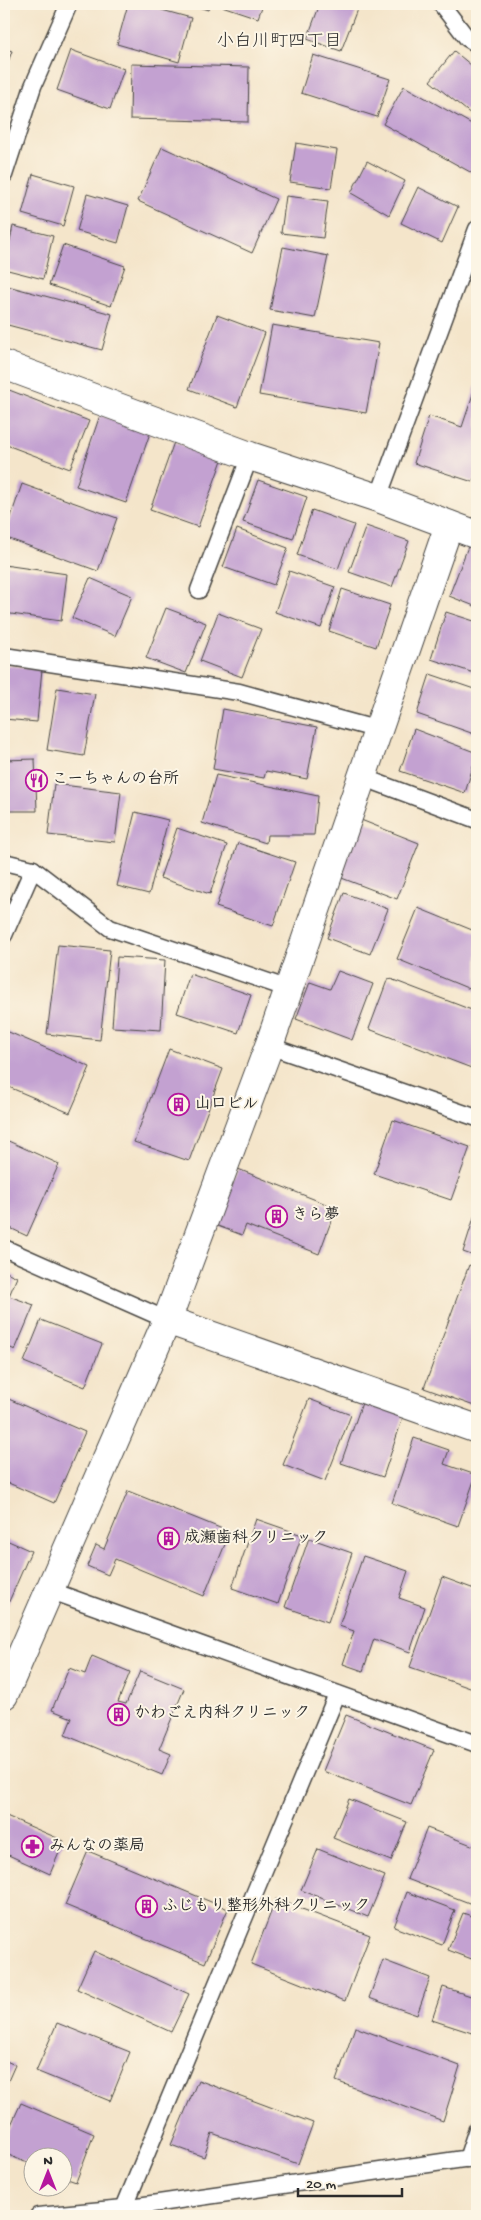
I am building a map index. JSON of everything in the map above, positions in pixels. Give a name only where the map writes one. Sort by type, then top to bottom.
[{"type":"street","points":[[4,365],[250,456],[378,498],[477,535]]},
{"type":"street","points":[[4,1695],[167,1320],[269,1046],[449,525]]},
{"type":"street","points":[[167,1320],[477,1429]]},
{"type":"lane","points":[[4,175],[33,86],[69,4]]},
{"type":"lane","points":[[441,4],[467,38],[477,44]]},
{"type":"lane","points":[[378,498],[476,238]]},
{"type":"lane","points":[[200,590],[250,456]]},
{"type":"lane","points":[[4,656],[239,692],[379,730]]},
{"type":"lane","points":[[362,777],[477,820]]},
{"type":"lane","points":[[4,862],[32,869],[110,928],[289,989]]},
{"type":"lane","points":[[4,935],[32,869]]},
{"type":"lane","points":[[269,1046],[477,1118]]},
{"type":"lane","points":[[4,1248],[167,1320]]},
{"type":"lane","points":[[49,1590],[477,1744]]},
{"type":"lane","points":[[124,2208],[337,1694]]},
{"type":"lane","points":[[38,2216],[124,2208],[472,2158],[477,2129]]},
{"type":"building","points":[[128,4],[140,4],[191,18],[179,62],[117,44]]},
{"type":"building","points":[[189,4],[210,4],[208,10]]},
{"type":"building","points":[[223,4],[263,4],[258,18],[222,6]]},
{"type":"building","points":[[320,4],[359,4],[341,51],[307,39]]},
{"type":"building","points":[[4,48],[12,51],[4,73]]},
{"type":"building","points":[[71,50],[124,69],[110,109],[57,90]]},
{"type":"building","points":[[454,51],[477,70],[477,119],[430,81]]},
{"type":"building","points":[[313,55],[390,79],[377,117],[301,93]]},
{"type":"building","points":[[131,64],[249,67],[248,122],[130,119]]},
{"type":"building","points":[[404,86],[477,127],[477,163],[472,173],[383,124]]},
{"type":"building","points":[[296,143],[337,150],[331,188],[290,182]]},
{"type":"building","points":[[162,147],[276,199],[252,253],[138,201]]},
{"type":"building","points":[[367,161],[405,181],[389,215],[351,193]]},
{"type":"building","points":[[33,174],[74,186],[63,226],[22,214]]},
{"type":"building","points":[[418,187],[458,207],[442,243],[401,223]]},
{"type":"building","points":[[87,194],[128,206],[118,243],[77,231]]},
{"type":"building","points":[[286,196],[328,201],[323,238],[281,233]]},
{"type":"building","points":[[13,226],[53,236],[43,279],[4,269]]},
{"type":"building","points":[[63,245],[125,266],[111,306],[49,285]]},
{"type":"building","points":[[283,247],[328,256],[315,318],[270,310]]},
{"type":"building","points":[[4,285],[112,314],[102,350],[4,324]]},
{"type":"building","points":[[217,315],[265,333],[237,407],[189,389]]},
{"type":"building","points":[[272,325],[379,343],[366,413],[259,395]]},
{"type":"building","points":[[477,382],[477,471],[473,482],[414,463],[429,416],[462,427]]},
{"type":"building","points":[[4,388],[89,421],[70,469],[4,444]]},
{"type":"building","points":[[100,415],[150,433],[126,503],[76,486]]},
{"type":"building","points":[[174,442],[222,460],[198,527],[150,510]]},
{"type":"building","points":[[258,480],[307,497],[293,539],[243,522]]},
{"type":"building","points":[[22,484],[117,518],[98,571],[4,537]]},
{"type":"building","points":[[312,510],[354,525],[338,569],[297,555]]},
{"type":"building","points":[[366,526],[409,541],[392,587],[349,572]]},
{"type":"building","points":[[237,529],[288,548],[274,585],[223,567]]},
{"type":"building","points":[[469,544],[477,547],[477,607],[449,596]]},
{"type":"building","points":[[4,565],[67,574],[61,621],[4,613]]},
{"type":"building","points":[[289,571],[335,587],[321,628],[275,612]]},
{"type":"building","points":[[90,578],[132,596],[115,636],[72,618]]},
{"type":"building","points":[[342,589],[390,605],[376,647],[329,631]]},
{"type":"building","points":[[166,608],[206,623],[186,673],[146,658]]},
{"type":"building","points":[[446,612],[477,622],[477,674],[431,659]]},
{"type":"building","points":[[218,613],[261,629],[242,677],[200,661]]},
{"type":"building","points":[[4,665],[42,669],[37,722],[4,719]]},
{"type":"building","points":[[430,674],[477,690],[477,735],[417,714]]},
{"type":"building","points":[[57,688],[95,694],[84,756],[47,750]]},
{"type":"building","points":[[223,709],[317,727],[307,779],[266,771],[264,778],[213,769]]},
{"type":"building","points":[[414,729],[477,753],[465,793],[400,771]]},
{"type":"building","points":[[35,759],[37,811],[4,811],[4,760]]},
{"type":"building","points":[[216,775],[318,796],[314,835],[267,835],[266,843],[202,823]]},
{"type":"building","points":[[54,784],[121,792],[115,842],[48,835]]},
{"type":"building","points":[[135,812],[168,820],[149,894],[117,886]]},
{"type":"building","points":[[361,820],[419,843],[397,899],[339,877]]},
{"type":"building","points":[[177,828],[227,845],[210,894],[160,878]]},
{"type":"building","points":[[238,843],[295,862],[273,926],[216,907]]},
{"type":"building","points":[[344,893],[388,909],[370,954],[327,938]]},
{"type":"building","points":[[418,908],[477,932],[477,992],[397,959]]},
{"type":"building","points":[[58,945],[110,950],[100,1040],[47,1034]]},
{"type":"building","points":[[117,957],[165,960],[161,1030],[112,1027]]},
{"type":"building","points":[[338,971],[373,984],[352,1040],[296,1019],[310,982],[330,989]]},
{"type":"building","points":[[190,974],[251,995],[238,1033],[177,1013]]},
{"type":"building","points":[[388,978],[477,1012],[477,1061],[474,1069],[369,1029]]},
{"type":"building","points":[[4,1030],[90,1067],[70,1113],[4,1085]]},
{"type":"building","name":"山口ビル","points":[[169,1049],[223,1069],[189,1161],[134,1142]]},
{"type":"building","points":[[393,1120],[470,1147],[451,1200],[374,1174]]},
{"type":"building","points":[[4,1139],[59,1164],[27,1236],[4,1225]]},
{"type":"building","name":"きら夢","points":[[238,1169],[336,1208],[319,1254],[246,1225],[242,1235],[215,1225]]},
{"type":"building","points":[[477,1208],[477,1257],[463,1252]]},
{"type":"building","points":[[469,1265],[477,1268],[477,1407],[424,1388]]},
{"type":"building","points":[[4,1271],[17,1277],[9,1296],[34,1305],[15,1350],[4,1345]]},
{"type":"building","points":[[41,1320],[102,1344],[85,1387],[24,1362]]},
{"type":"building","points":[[4,1397],[85,1432],[54,1503],[4,1481]]},
{"type":"building","points":[[309,1399],[351,1415],[325,1481],[283,1465]]},
{"type":"building","points":[[363,1400],[404,1414],[383,1477],[341,1463]]},
{"type":"building","points":[[414,1438],[449,1450],[444,1464],[476,1475],[458,1526],[392,1503]]},
{"type":"building","name":"成瀬歯科クリニック","points":[[128,1491],[230,1532],[204,1596],[115,1559],[108,1575],[87,1566],[96,1545],[104,1549]]},
{"type":"building","points":[[256,1519],[302,1535],[278,1604],[232,1588]]},
{"type":"building","points":[[309,1538],[352,1553],[328,1622],[285,1607]]},
{"type":"building","points":[[4,1539],[31,1551],[4,1613]]},
{"type":"building","points":[[363,1556],[408,1571],[399,1598],[425,1607],[410,1652],[374,1639],[363,1671],[343,1664],[354,1631],[339,1626]]},
{"type":"building","points":[[442,1577],[477,1590],[477,1676],[473,1689],[410,1667]]},
{"type":"building","name":"かわごえ内科クリニック","points":[[92,1656],[130,1672],[118,1702],[126,1704],[140,1671],[184,1689],[159,1749],[171,1754],[162,1775],[65,1735],[72,1718],[52,1710],[69,1668],[85,1674]]},
{"type":"building","points":[[346,1715],[434,1750],[411,1805],[323,1771]]},
{"type":"building","points":[[349,1799],[407,1822],[391,1861],[333,1838]]},
{"type":"building","name":"みんなの薬局","points":[[4,1815],[64,1841],[50,1874],[4,1853]]},
{"type":"building","points":[[427,1828],[477,1847],[477,1906],[407,1879]]},
{"type":"building","points":[[318,1849],[385,1876],[368,1917],[301,1890]]},
{"type":"building","name":"ふじもり整形外科クリニック","points":[[88,1851],[228,1909],[205,1963],[65,1905]]},
{"type":"building","points":[[407,1892],[455,1910],[442,1945],[394,1927]]},
{"type":"building","points":[[276,1899],[370,1935],[345,2001],[251,1964]]},
{"type":"building","points":[[463,1913],[477,1918],[477,1961],[448,1950]]},
{"type":"building","points":[[94,1951],[189,1994],[171,2032],[77,1989]]},
{"type":"building","points":[[383,1960],[430,1978],[417,2015],[369,1998]]},
{"type":"building","points":[[4,1978],[8,1979],[4,1989]]},
{"type":"building","points":[[443,1987],[477,1998],[475,2034],[432,2020]]},
{"type":"building","points":[[57,2023],[130,2052],[110,2101],[36,2071]]},
{"type":"building","points":[[355,2027],[460,2066],[443,2121],[336,2081]]},
{"type":"building","points":[[4,2060],[15,2065],[4,2090]]},
{"type":"building","points":[[198,2080],[313,2123],[298,2164],[212,2133],[204,2157],[171,2145]]},
{"type":"building","points":[[21,2103],[94,2134],[76,2182],[72,2181],[72,2148],[22,2148],[22,2161],[4,2153],[4,2140]]},
{"type":"place","name":"こーちゃんの台所","points":[[36,780]]},
{"type":"place","name":"山口ビル","points":[[179,1105]]},
{"type":"place","name":"きら夢","points":[[276,1216]]},
{"type":"place","name":"成瀬歯科クリニック","points":[[168,1539]]},
{"type":"place","name":"かわごえ内科クリニック","points":[[118,1714]]},
{"type":"place","name":"みんなの薬局","points":[[33,1847]]},
{"type":"place","name":"ふじもり整形外科クリニック","points":[[146,1907]]},
{"type":"district","name":"小白川町四丁目","points":[[279,42]]}]
